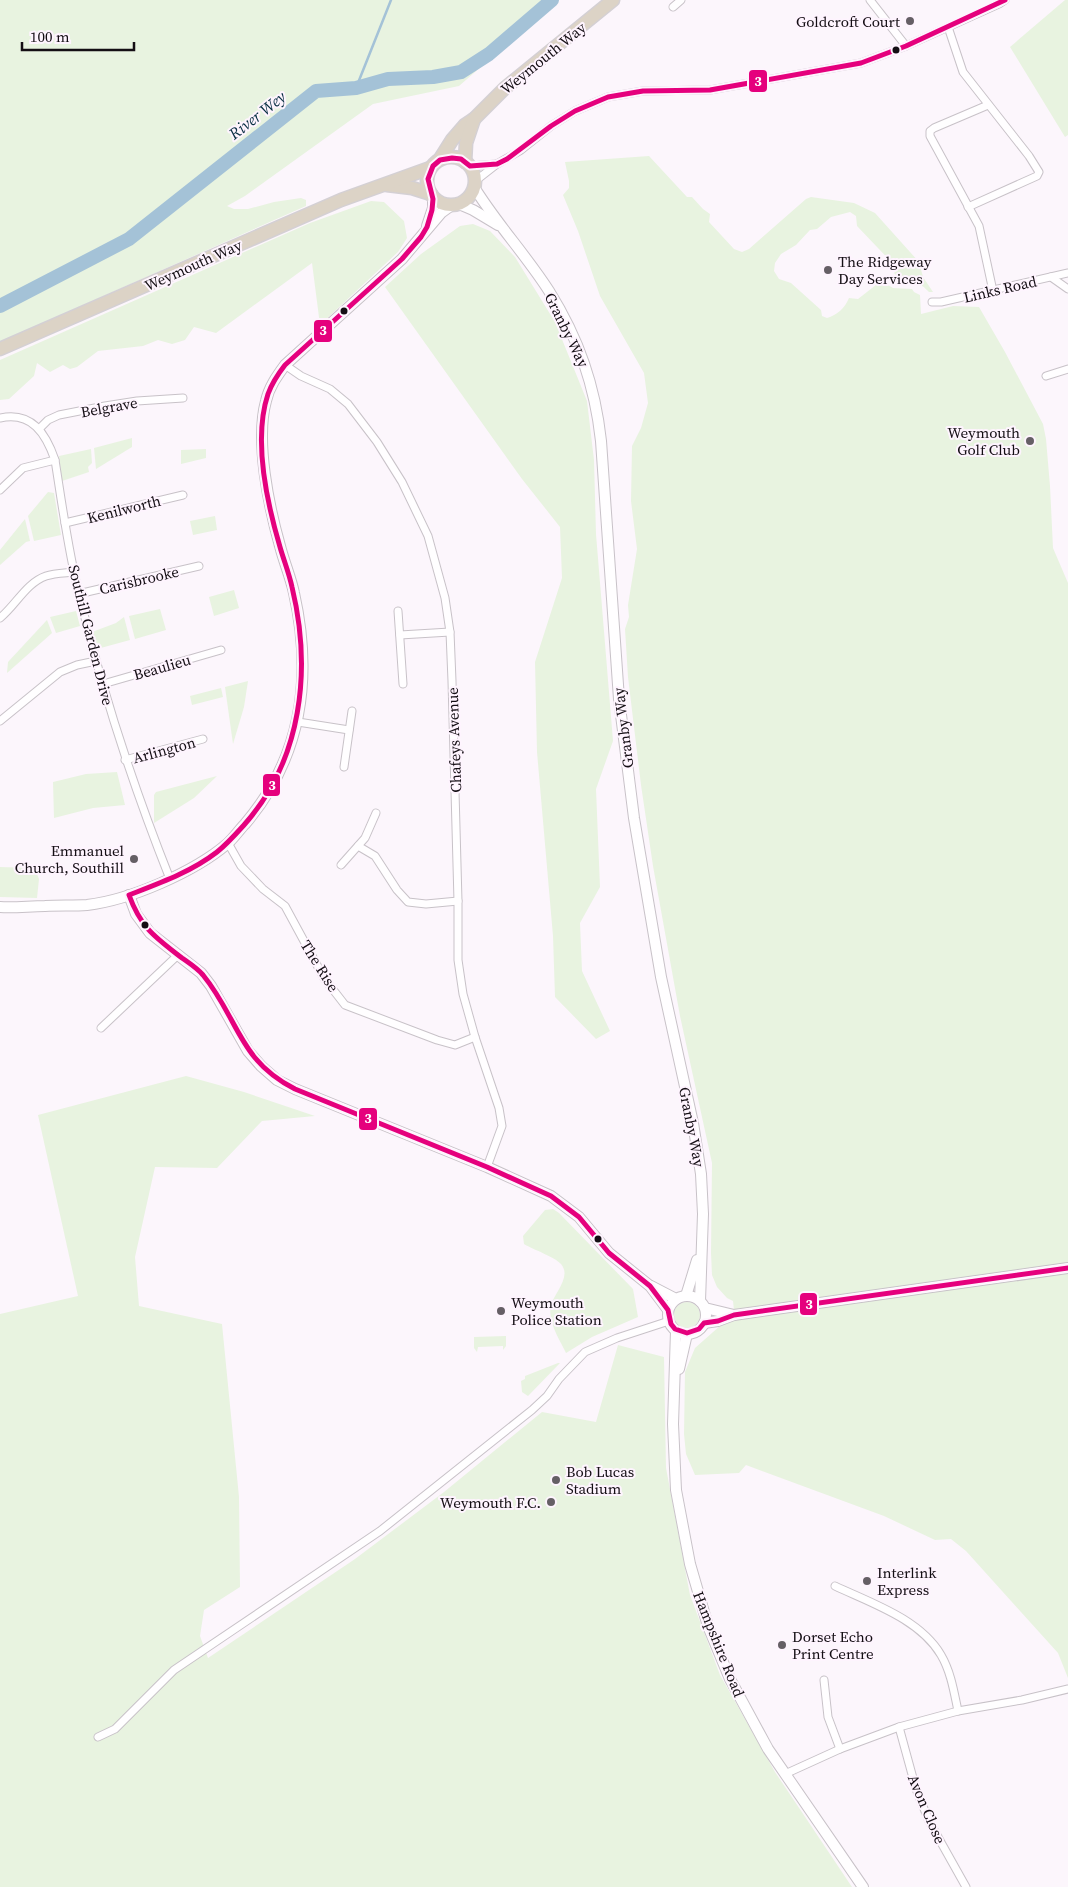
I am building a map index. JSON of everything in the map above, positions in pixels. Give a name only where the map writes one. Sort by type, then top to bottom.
[{"type":"highway","name":"Weymouth Way","points":[[440,159],[459,130],[474,119],[505,88],[613,0]]},
{"type":"highway","name":"Weymouth Way","points":[[468,164],[466,143],[474,119]]},
{"type":"highway","points":[[455,158],[468,164],[474,184],[469,196],[456,204],[441,203],[432,196],[428,179],[430,168],[440,159],[455,158]]},
{"type":"highway","name":"Weymouth Way","points":[[0,349],[341,200],[367,190],[388,185],[430,168]]},
{"type":"highway","name":"Weymouth Way","points":[[388,185],[412,188],[432,196]]},
{"type":"main road","name":"Granby Way","points":[[474,184],[503,228],[549,291],[568,326],[592,386],[598,414],[619,699],[634,818],[660,977],[692,1123],[701,1174],[703,1304]]},
{"type":"main road","points":[[426,230],[433,208],[432,196]]},
{"type":"main road","name":"Granby Way","points":[[456,204],[473,210],[503,228]]},
{"type":"main road","points":[[0,908],[87,905],[129,895],[170,879],[206,859],[228,843],[260,806],[275,783],[290,748],[298,722],[302,697],[303,671],[294,594],[268,499],[262,431],[265,402],[275,378],[285,365],[402,259],[441,213],[456,204]]},
{"type":"main road","points":[[129,895],[136,914],[150,933],[202,973],[216,993],[248,1051],[277,1080],[487,1167],[553,1197],[579,1217],[609,1253],[650,1286],[669,1316],[676,1331],[675,1387]]},
{"type":"main road","name":"Granby Way","points":[[681,1297],[701,1247]]},
{"type":"main road","points":[[704,1323],[718,1321],[734,1315],[1068,1268]]},
{"type":"main road","points":[[650,1286],[681,1297],[693,1296],[703,1304],[734,1315]]},
{"type":"main road","points":[[669,1316],[681,1297]]},
{"type":"main road","points":[[676,1331],[687,1334],[697,1331],[704,1323],[706,1316],[703,1304]]},
{"type":"main road","points":[[675,1387],[687,1334]]},
{"type":"main road","name":"Hampshire Road","points":[[675,1387],[673,1424],[676,1490],[691,1569],[708,1626],[730,1679],[752,1722],[785,1774],[863,1887]]},
{"type":"street","points":[[673,7],[681,0]]},
{"type":"street","points":[[870,0],[906,46]]},
{"type":"street","points":[[474,184],[497,164],[521,150],[551,126],[575,111],[608,97],[643,91],[710,90],[861,63],[906,46],[1005,0]]},
{"type":"street","points":[[948,27],[963,72],[1029,156],[1039,172],[1038,176],[968,207]]},
{"type":"street","points":[[988,105],[934,128],[930,131],[930,136],[979,226],[993,291]]},
{"type":"street","points":[[468,164],[497,164]]},
{"type":"street","name":"Links Road","points":[[932,302],[941,302],[993,291],[1068,273]]},
{"type":"street","points":[[1051,277],[1068,289]]},
{"type":"street","name":"Chafeys Avenue","points":[[285,365],[302,376],[330,389],[348,404],[377,442],[402,482],[428,536],[445,598],[450,632],[458,960],[463,994],[475,1037],[499,1108],[502,1126],[487,1167]]},
{"type":"street","points":[[1046,376],[1068,369]]},
{"type":"street","name":"Belgrave","points":[[40,428],[48,420],[89,409],[134,401],[183,398]]},
{"type":"street","points":[[0,418],[17,418],[40,428]]},
{"type":"street","name":"Southill Garden Drive","points":[[40,428],[49,443],[55,460],[78,594],[96,661],[125,760],[170,879]]},
{"type":"street","points":[[0,490],[23,468],[55,460]]},
{"type":"street","name":"Kenilworth","points":[[65,523],[183,494]]},
{"type":"street","name":"Carisbrooke","points":[[78,594],[199,566]]},
{"type":"street","points":[[0,618],[10,610],[28,586],[46,576],[74,572]]},
{"type":"street","points":[[398,611],[403,684]]},
{"type":"street","points":[[400,635],[450,632]]},
{"type":"street","name":"Beaulieu","points":[[103,684],[222,650]]},
{"type":"street","points":[[0,721],[60,672],[77,665],[96,661]]},
{"type":"street","points":[[344,767],[352,711]]},
{"type":"street","points":[[298,722],[349,730]]},
{"type":"street","name":"Arlington","points":[[125,760],[203,739]]},
{"type":"street","points":[[341,865],[365,838],[376,814]]},
{"type":"street","name":"The Rise","points":[[228,843],[240,866],[263,889],[285,906],[324,978],[345,1005],[455,1045],[475,1037]]},
{"type":"street","points":[[358,846],[375,856],[397,890],[408,902],[426,904],[458,901]]},
{"type":"street","points":[[101,1028],[179,954]]},
{"type":"street","points":[[98,1737],[115,1729],[174,1670],[380,1531],[532,1410],[585,1352],[669,1316]]},
{"type":"street","points":[[835,1586],[915,1626],[932,1641],[942,1656],[951,1678],[958,1711]]},
{"type":"street","points":[[824,1680],[828,1717],[840,1749]]},
{"type":"street","points":[[785,1774],[840,1749],[899,1727],[958,1711],[1022,1700],[1068,1689]]},
{"type":"street","name":"Avon Close","points":[[899,1727],[916,1790],[928,1821],[966,1887]]},
{"type":"green space","points":[[0,0],[558,0],[459,86],[373,104],[245,196],[227,206],[234,209],[248,209],[274,202],[301,198],[306,200],[306,206],[0,342]]},
{"type":"green space","points":[[1065,0],[1068,0],[1068,135],[1065,137],[1010,47]]},
{"type":"green space","name":"Weymouth Golf Club","points":[[649,156],[687,197],[692,197],[710,214],[709,222],[734,249],[742,252],[749,249],[806,199],[811,197],[854,203],[875,213],[919,262],[923,277],[933,292],[929,292],[918,283],[896,275],[894,273],[898,269],[857,226],[856,216],[850,212],[831,217],[817,229],[810,230],[796,245],[781,254],[775,263],[774,271],[779,279],[791,283],[821,310],[822,316],[827,318],[840,311],[849,298],[858,299],[881,281],[893,288],[912,289],[920,295],[921,314],[953,306],[979,307],[1043,424],[1050,486],[1053,548],[1068,583],[1068,1678],[1058,1653],[966,1551],[951,1539],[935,1540],[884,1516],[746,1465],[739,1473],[695,1475],[686,1454],[684,1434],[685,1372],[695,1348],[721,1325],[735,1320],[733,1301],[727,1298],[717,1287],[712,1275],[712,1163],[680,1016],[653,866],[628,677],[625,629],[629,617],[628,605],[637,549],[631,501],[632,446],[641,428],[648,403],[644,373],[600,296],[578,231],[563,195],[569,188],[565,162]]},
{"type":"green space","points":[[371,201],[384,202],[404,221],[407,238],[398,252],[320,325],[312,263],[216,333],[194,327],[185,340],[172,344],[158,340],[143,346],[98,351],[77,367],[70,369],[63,365],[50,372],[37,363],[34,376],[9,399],[0,400],[0,360],[310,223]]},
{"type":"green space","points":[[473,224],[490,231],[515,257],[555,322],[587,401],[594,460],[596,534],[613,741],[596,789],[600,887],[580,923],[582,971],[610,1031],[596,1039],[555,997],[553,936],[537,752],[535,662],[562,578],[560,527],[522,479],[385,287],[421,254],[460,226]]},
{"type":"green space","points":[[132,438],[132,447],[96,469],[94,448]]},
{"type":"green space","points":[[91,449],[92,463],[88,467],[89,472],[62,481],[59,456]]},
{"type":"green space","points":[[206,449],[206,458],[181,464],[181,450]]},
{"type":"green space","points":[[48,492],[54,493],[61,535],[34,541],[28,516]]},
{"type":"green space","points":[[215,516],[217,530],[193,535],[190,521]]},
{"type":"green space","points":[[25,519],[30,541],[26,542],[0,565],[0,550]]},
{"type":"green space","points":[[234,590],[239,608],[214,616],[209,597]]},
{"type":"green space","points":[[160,609],[166,630],[135,639],[129,616]]},
{"type":"green space","points":[[76,611],[80,626],[56,633],[50,617]]},
{"type":"green space","points":[[124,617],[130,640],[97,649],[92,632],[116,623]]},
{"type":"green space","points":[[47,620],[52,633],[7,673],[8,662]]},
{"type":"green space","points":[[248,681],[244,707],[233,744],[225,687]]},
{"type":"green space","points":[[221,688],[223,697],[192,705],[190,696]]},
{"type":"green space","points":[[117,772],[125,805],[93,808],[54,818],[53,782],[86,774]]},
{"type":"green space","points":[[217,776],[194,798],[154,823],[154,795],[156,792]]},
{"type":"green space","points":[[0,867],[35,869],[39,879],[37,898],[0,897]]},
{"type":"green space","points":[[186,1076],[244,1092],[315,1116],[262,1121],[217,1168],[155,1167],[135,1257],[139,1306],[222,1324],[239,1497],[240,1587],[204,1610],[200,1636],[208,1658],[355,1559],[444,1492],[542,1412],[596,1422],[618,1345],[664,1357],[666,1468],[690,1595],[720,1675],[775,1772],[852,1887],[0,1887],[0,1314],[78,1296],[38,1115]]},
{"type":"green space","points":[[553,1209],[633,1289],[638,1317],[592,1337],[566,1353],[555,1330],[550,1312],[563,1280],[564,1269],[554,1259],[524,1244],[523,1236],[545,1210]]},
{"type":"green space","points":[[687,1302],[696,1306],[700,1315],[696,1324],[687,1328],[678,1324],[674,1315],[678,1306]]},
{"type":"green space","points":[[506,1336],[506,1346],[503,1350],[503,1346],[478,1347],[477,1352],[474,1348],[474,1337]]},
{"type":"green space","points":[[560,1363],[528,1396],[522,1392],[521,1381],[525,1379],[525,1376]]},
{"type":"waterway","points":[[356,88],[391,0]]},
{"type":"waterway","name":"River Wey","points":[[0,306],[129,239],[316,91],[356,88],[388,79],[433,77],[461,72],[489,54],[552,0]]},
{"type":"transit line","name":"3","points":[[1005,0],[906,46],[861,63],[710,90],[643,91],[608,97],[575,111],[497,164],[470,166],[461,159],[452,158],[440,160],[433,166],[428,179],[433,199],[432,210],[427,227],[421,237],[402,259],[285,365],[275,379],[268,394],[262,431],[264,471],[275,530],[292,587],[298,618],[301,650],[301,682],[297,713],[290,743],[279,772],[264,800],[228,843],[207,859],[186,871],[129,895],[139,916],[150,931],[203,975],[225,1007],[250,1052],[276,1078],[295,1089],[487,1167],[551,1196],[579,1217],[609,1253],[650,1286],[668,1310],[671,1324],[675,1329],[687,1333],[699,1329],[704,1323],[718,1321],[734,1315],[1068,1268]]},
{"type":"place","name":"Goldcroft Court","points":[[910,21]]},
{"type":"place","name":"The Ridgeway Day Services","points":[[828,270]]},
{"type":"place","name":"Weymouth Golf Club","points":[[1030,441]]},
{"type":"place","name":"Emmanuel Church, Southill","points":[[134,859]]},
{"type":"place","name":"Weymouth Police Station","points":[[501,1311]]},
{"type":"place","name":"Bob Lucas Stadium","points":[[556,1480]]},
{"type":"place","name":"Weymouth F.C.","points":[[551,1502]]},
{"type":"place","name":"Interlink Express","points":[[867,1581]]},
{"type":"place","name":"Dorset Echo Print Centre","points":[[782,1645]]}]
